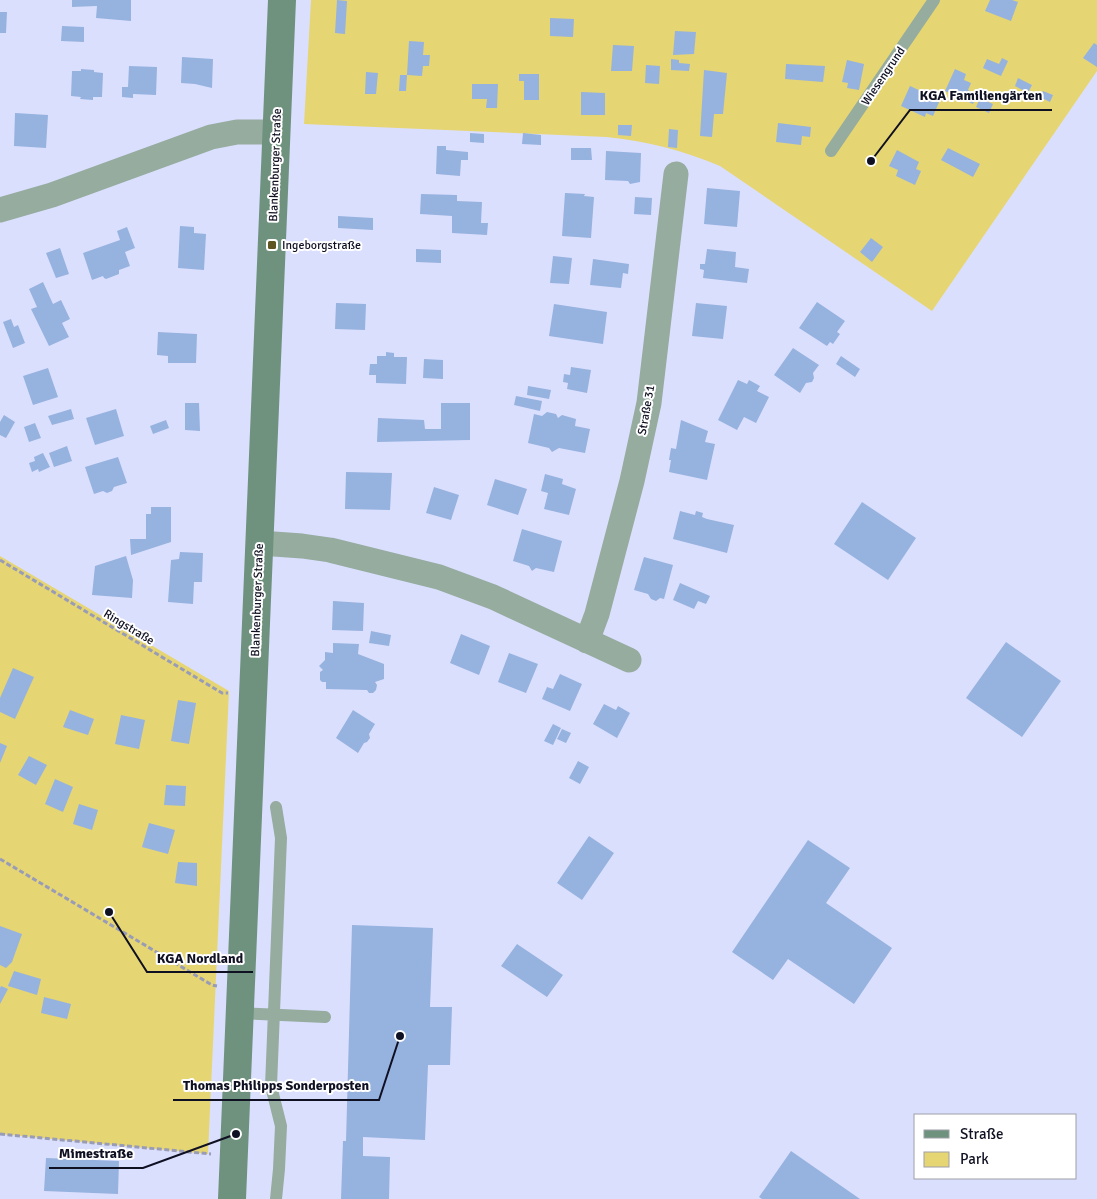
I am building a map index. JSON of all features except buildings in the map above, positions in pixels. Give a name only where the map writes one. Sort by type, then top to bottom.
[{"type":"main road","name":"Blankenburger Straße","points":[[232,1199],[282,0]]},
{"type":"street","points":[[0,210],[52,195],[212,137],[237,132],[276,132]]},
{"type":"street","name":"Straße 31","points":[[587,641],[597,614],[632,481],[649,402],[676,174]]},
{"type":"street","points":[[260,543],[330,550],[439,577],[493,597],[629,660]]},
{"type":"lane","name":"Wiesengrund","points":[[831,151],[933,1]]},
{"type":"lane","points":[[276,807],[281,838],[273,1014],[272,1086],[281,1126],[276,1199]]},
{"type":"lane","points":[[240,1003],[273,1014],[325,1017]]},
{"type":"path","name":"Ringstraße","points":[[0,560],[222,693],[254,695]]},
{"type":"path","points":[[0,859],[212,984],[240,1003]]},
{"type":"path","points":[[0,1134],[234,1156]]},
{"type":"green space","points":[[311,0],[1097,0],[1097,71],[932,311],[720,166],[692,155],[636,141],[606,137],[304,124]]},
{"type":"green space","points":[[0,556],[229,691],[208,1154],[0,1134]]},
{"type":"place","name":"KGA Familiengärten","points":[[871,161]]},
{"type":"place","name":"Ingeborgstraße","points":[[272,245]]},
{"type":"place","name":"KGA Nordland","points":[[109,912]]},
{"type":"place","name":"Thomas Philipps Sonderposten","points":[[400,1036]]},
{"type":"place","name":"Mimestraße","points":[[236,1134]]}]
